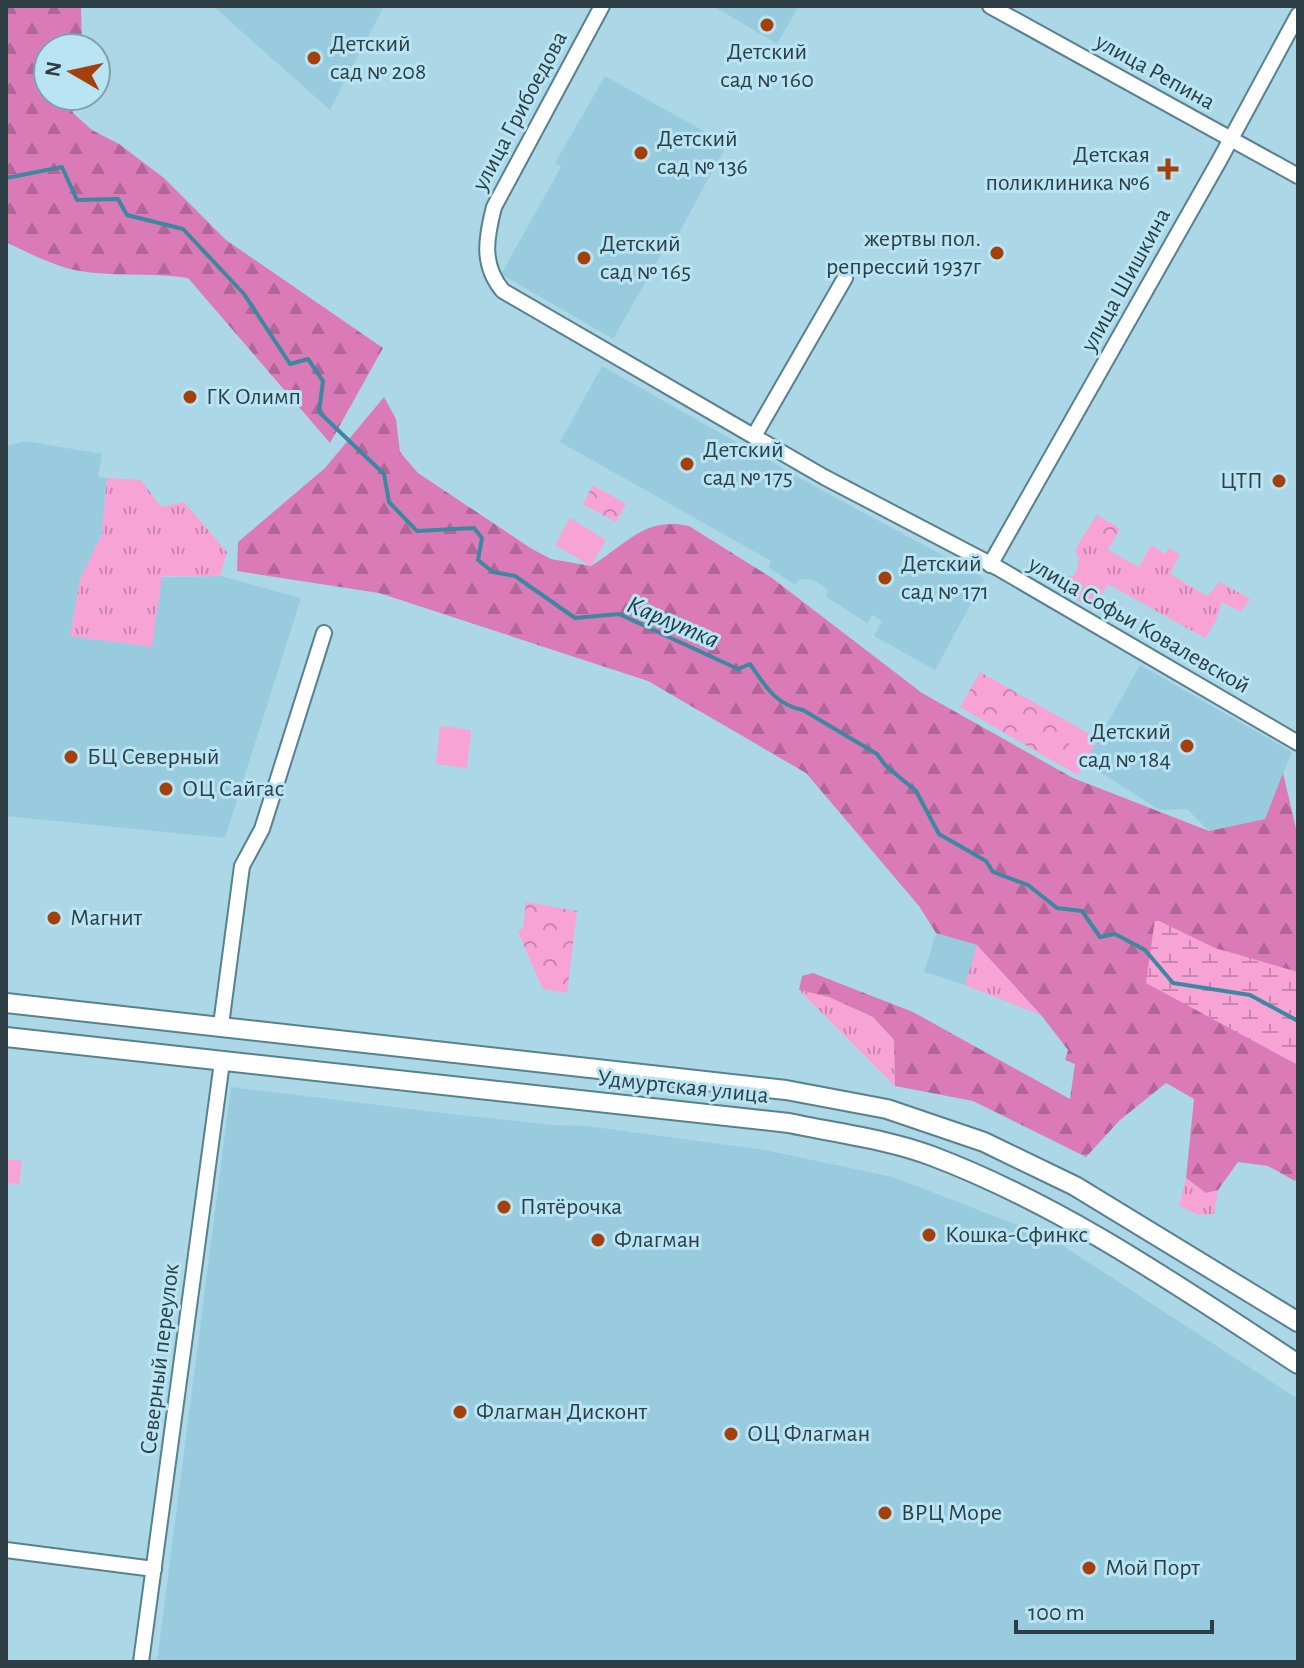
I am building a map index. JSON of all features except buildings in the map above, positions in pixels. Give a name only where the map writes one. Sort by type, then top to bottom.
[{"type":"main road","name":"Удмуртская улица","points":[[6,1003],[786,1090],[887,1109],[984,1142],[1075,1186],[1298,1322]]},
{"type":"main road","name":"Удмуртская улица","points":[[6,1037],[789,1123],[929,1155],[1067,1218],[1146,1264],[1298,1364]]},
{"type":"street","name":"улица Грибоедова","points":[[486,240],[494,207],[504,185],[602,6]]},
{"type":"street","name":"улица Репина","points":[[990,6],[1298,176]]},
{"type":"street","name":"улица Шишкина","points":[[990,565],[1298,15]]},
{"type":"street","name":"улица Софьи Ковалевской","points":[[486,240],[488,265],[494,280],[510,297],[754,436],[990,565],[1298,743]]},
{"type":"street","points":[[754,436],[845,278]]},
{"type":"street","points":[[221,1025],[242,866],[262,829],[324,633]]},
{"type":"street","name":"Северный переулок","points":[[141,1662],[222,1062]]},
{"type":"street","points":[[6,1550],[154,1569]]},
{"type":"shaded area","name":"Детский сад № 208","points":[[213,6],[384,6],[330,110]]},
{"type":"shaded area","name":"Детский сад № 160","points":[[713,6],[799,6],[777,44]]},
{"type":"shaded area","points":[[605,76],[727,144],[672,246],[667,244],[613,339],[501,274],[561,167],[555,163]]},
{"type":"shaded area","points":[[602,366],[985,578],[935,670],[874,636],[882,621],[872,615],[867,623],[825,596],[828,590],[814,580],[800,579],[795,585],[768,567],[771,561],[560,442]]},
{"type":"shaded area","points":[[25,441],[102,454],[98,477],[107,478],[102,534],[80,579],[220,576],[301,598],[225,838],[6,816],[6,446]]},
{"type":"shaded area","name":"Детский сад № 184","points":[[1140,665],[1292,752],[1265,819],[1209,831],[1187,809],[1160,810],[1085,763]]},
{"type":"shaded area","points":[[936,933],[977,945],[965,985],[924,972]]},
{"type":"shaded area","points":[[231,1087],[460,1115],[587,1126],[765,1150],[893,1177],[1051,1238],[1298,1399],[1298,1662],[157,1662]]},
{"type":"green space","points":[[6,6],[81,6],[82,32],[32,32],[32,112],[73,112],[92,130],[119,144],[164,178],[226,240],[383,348],[330,443],[188,278],[70,269],[6,242]]},
{"type":"green space","points":[[384,397],[396,419],[400,452],[418,473],[532,549],[551,559],[591,566],[647,529],[673,524],[689,526],[772,578],[922,693],[1073,778],[1209,831],[1265,819],[1283,773],[1298,837],[1298,1175],[1295,1181],[1268,1166],[1238,1162],[1218,1190],[1206,1193],[1186,1178],[1194,1099],[1166,1083],[1120,1120],[1086,1157],[973,1101],[895,1086],[894,1040],[873,1017],[829,997],[799,990],[802,976],[813,973],[913,1012],[1070,1099],[1075,1064],[1065,1060],[1068,1050],[1041,1015],[977,945],[936,933],[919,906],[806,773],[648,681],[379,593],[237,571],[238,542],[325,468]]},
{"type":"green space","points":[[107,478],[141,480],[161,507],[184,502],[227,552],[220,576],[162,576],[152,647],[70,636],[80,579],[102,534]]},
{"type":"green space","points":[[593,485],[626,504],[616,522],[583,504]]},
{"type":"green space","points":[[1097,515],[1120,529],[1107,551],[1083,536]]},
{"type":"green space","points":[[570,518],[606,540],[591,566],[555,545]]},
{"type":"green space","points":[[1083,536],[1139,567],[1151,545],[1165,554],[1169,548],[1180,554],[1170,574],[1207,596],[1220,582],[1250,599],[1241,612],[1222,602],[1216,621],[1205,638],[1108,584],[1093,609],[1054,587],[1061,575],[1072,576],[1076,573],[1079,558],[1075,551]]},
{"type":"green space","points":[[980,672],[1079,728],[1058,764],[960,707]]},
{"type":"green space","points":[[440,726],[471,730],[467,768],[436,764]]},
{"type":"green space","points":[[1079,728],[1098,739],[1078,775],[1058,764]]},
{"type":"green space","points":[[526,902],[577,911],[567,993],[543,989],[540,983],[518,932],[523,928]]},
{"type":"green space","points":[[1155,919],[1215,948],[1298,972],[1298,1065],[1146,983]]},
{"type":"green space","points":[[977,945],[1041,1015],[965,985]]},
{"type":"green space","points":[[799,990],[829,997],[873,1017],[894,1040],[895,1086]]},
{"type":"green space","points":[[6,1159],[22,1161],[19,1184],[6,1183]]},
{"type":"green space","points":[[1186,1178],[1206,1193],[1218,1190],[1214,1214],[1199,1215],[1179,1206]]},
{"type":"waterway","name":"Карлутка","points":[[6,178],[62,167],[77,200],[118,199],[127,215],[183,229],[244,294],[290,364],[308,359],[323,381],[319,412],[384,474],[389,502],[417,531],[474,528],[482,538],[478,560],[493,572],[515,576],[575,618],[619,614],[738,669],[750,664],[766,687],[785,704],[803,710],[877,754],[886,766],[916,791],[939,834],[986,861],[993,872],[1028,885],[1057,908],[1082,911],[1100,937],[1115,934],[1145,950],[1173,983],[1250,995],[1298,1021]]},
{"type":"place","name":"Детский сад № 160","points":[[767,25]]},
{"type":"place","name":"Детский сад № 208","points":[[314,58]]},
{"type":"place","name":"Детский сад № 136","points":[[641,153]]},
{"type":"place","name":"Детская поликлиника №6","points":[[1168,169]]},
{"type":"place","name":"жертвы пол. репрессий 1937г","points":[[997,253]]},
{"type":"place","name":"Детский сад № 165","points":[[584,258]]},
{"type":"place","name":"ГК Олимп","points":[[190,397]]},
{"type":"place","name":"Детский сад № 175","points":[[687,464]]},
{"type":"place","name":"ЦТП","points":[[1279,481]]},
{"type":"place","name":"Детский сад № 171","points":[[885,578]]},
{"type":"place","name":"Детский сад № 184","points":[[1187,746]]},
{"type":"place","name":"БЦ Северный","points":[[71,757]]},
{"type":"place","name":"ОЦ Сайгас","points":[[166,789]]},
{"type":"place","name":"Магнит","points":[[54,918]]},
{"type":"place","name":"Пятёрочка","points":[[504,1207]]},
{"type":"place","name":"Кошка-Сфинкс","points":[[929,1235]]},
{"type":"place","name":"Флагман","points":[[598,1240]]},
{"type":"place","name":"Флагман Дисконт","points":[[460,1412]]},
{"type":"place","name":"ОЦ Флагман","points":[[731,1434]]},
{"type":"place","name":"ВРЦ Море","points":[[885,1513]]},
{"type":"place","name":"Мой Порт","points":[[1089,1568]]}]
